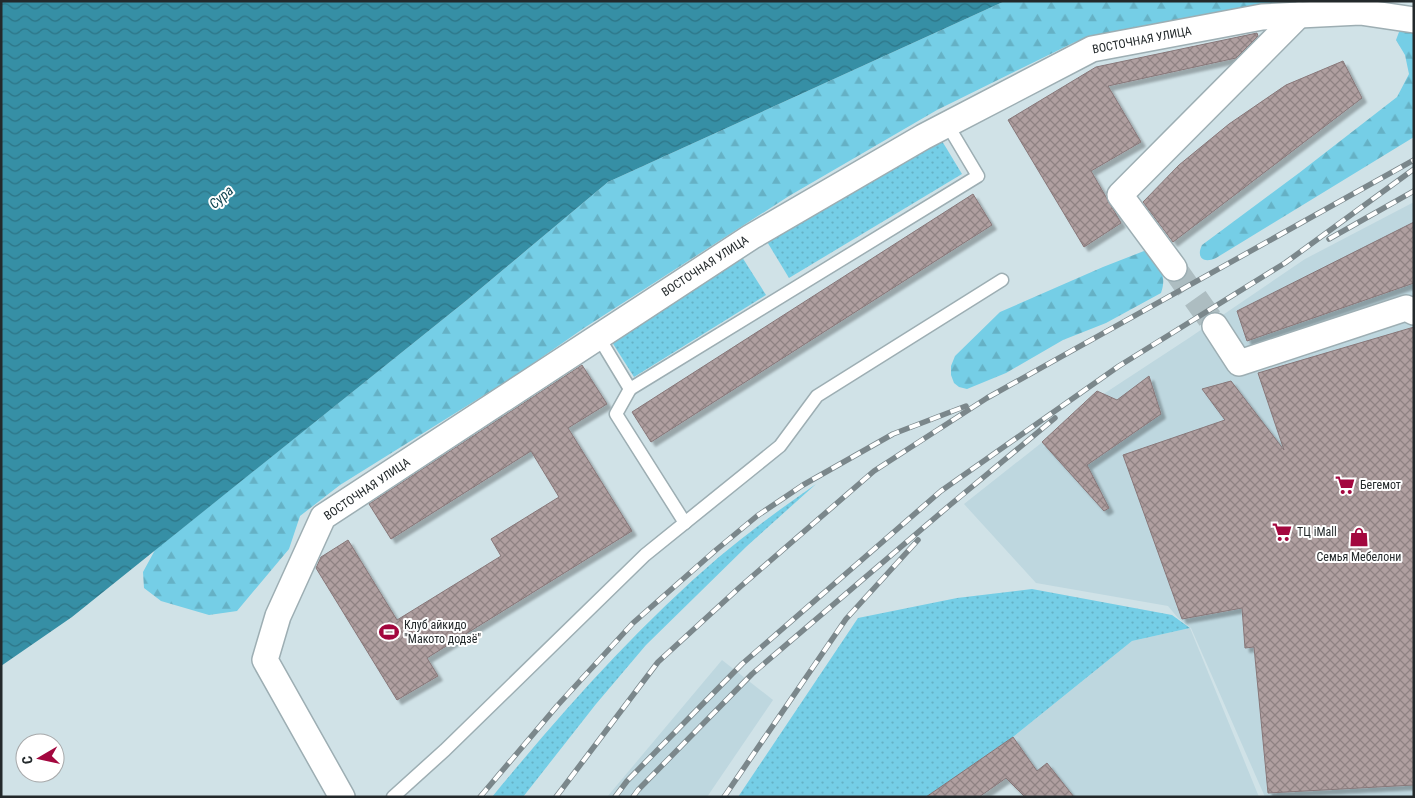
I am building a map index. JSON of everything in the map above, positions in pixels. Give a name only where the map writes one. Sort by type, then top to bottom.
[{"type":"street","name":"ВОСТОЧНАЯ УЛИЦА","points":[[342,797],[265,660],[278,616],[323,517],[751,236],[947,124],[1092,49],[1262,17],[1360,12],[1414,20]]},
{"type":"street","points":[[1174,268],[1120,195],[1299,15]]},
{"type":"street","points":[[1215,326],[1239,363],[1406,308],[1414,312]]},
{"type":"lane","points":[[685,523],[616,414],[630,389],[978,176],[947,124]]},
{"type":"lane","points":[[393,797],[445,750],[646,555],[780,446],[817,396],[1002,280]]},
{"type":"lane","points":[[598,336],[630,389]]},
{"type":"shaded area","points":[[1414,202],[1414,797],[1265,797],[1191,628],[1178,618],[1168,606],[1036,583],[964,504],[1102,395],[1305,259]]},
{"type":"shaded area","points":[[1190,628],[1259,797],[1074,797],[1047,763],[1037,771],[1013,737],[1132,641]]},
{"type":"shaded area","points":[[722,660],[773,700],[707,797],[607,797]]},
{"type":"green space","points":[[1005,1],[1360,1],[1234,9],[1075,42],[937,110],[789,196],[584,328],[515,376],[340,485],[300,516],[289,549],[237,611],[209,615],[161,601],[144,588],[143,572],[155,550],[467,300],[608,182]]},
{"type":"green space","points":[[1414,29],[1414,137],[1216,258],[1204,260],[1200,256],[1202,245],[1397,97],[1409,74],[1405,55],[1396,40],[1399,32]]},
{"type":"green space","points":[[939,136],[962,174],[789,278],[766,240]]},
{"type":"green space","points":[[1144,251],[1151,253],[1162,272],[1163,287],[1161,293],[1106,323],[1063,340],[1006,373],[967,389],[959,387],[954,383],[951,375],[951,366],[955,356],[1000,312]]},
{"type":"green space","points":[[742,257],[766,295],[634,377],[610,339]]},
{"type":"green space","points":[[816,484],[747,546],[646,645],[596,704],[523,797],[492,797],[600,672],[688,584],[731,547]]},
{"type":"green space","points":[[1032,589],[1172,615],[1190,628],[1132,641],[1013,737],[926,797],[738,797],[858,618],[957,598]]},
{"type":"water","name":"Сура","points":[[1,1],[1005,1],[608,182],[467,300],[72,617],[1,666]]},
{"type":"building","points":[[1257,33],[1258,36],[1236,58],[1108,86],[1141,142],[1091,171],[1121,223],[1084,247],[1008,120],[1096,67]]},
{"type":"building","points":[[1343,61],[1362,98],[1173,242],[1143,202],[1179,165],[1229,124],[1286,85]]},
{"type":"building","points":[[973,194],[992,225],[651,442],[632,412]]},
{"type":"building","points":[[1414,222],[1414,283],[1247,341],[1237,311]]},
{"type":"building","name":"ТЦ iMall","points":[[1414,327],[1414,785],[1268,793],[1254,647],[1245,648],[1242,608],[1182,619],[1123,455],[1225,420],[1202,389],[1231,381],[1284,450],[1258,373]]},
{"type":"building","points":[[582,365],[607,404],[568,428],[632,531],[427,658],[438,676],[397,700],[316,568],[321,557],[348,540],[397,620],[501,556],[491,539],[559,497],[531,451],[391,539],[369,504]]},
{"type":"building","points":[[1149,376],[1161,414],[1087,465],[1109,508],[1104,511],[1042,442],[1097,391],[1117,400]]},
{"type":"building","points":[[1013,737],[1037,771],[1047,763],[1074,797],[1025,797],[1006,778],[979,797],[926,797]]},
{"type":"tunnel","points":[[1174,268],[1215,326]]},
{"type":"railway","points":[[556,797],[658,662],[740,587],[874,471],[987,398],[1414,160]]},
{"type":"railway","points":[[615,797],[627,781],[742,664],[941,491],[1119,366],[1285,263],[1414,169]]},
{"type":"railway","points":[[1329,239],[1414,191]]},
{"type":"railway","points":[[480,797],[557,706],[633,623],[757,516],[803,485],[893,434],[966,406]]},
{"type":"railway","points":[[633,797],[752,674],[1055,418]]},
{"type":"railway","points":[[724,797],[846,619],[918,540]]},
{"type":"place","name":"Бегемот","points":[[1345,485]]},
{"type":"place","name":"ТЦ iMall","points":[[1282,532]]},
{"type":"place","name":"Семья Мебелони","points":[[1359,537]]},
{"type":"place","name":"Клуб айкидо \"Макото додзё\"","points":[[389,632]]}]
